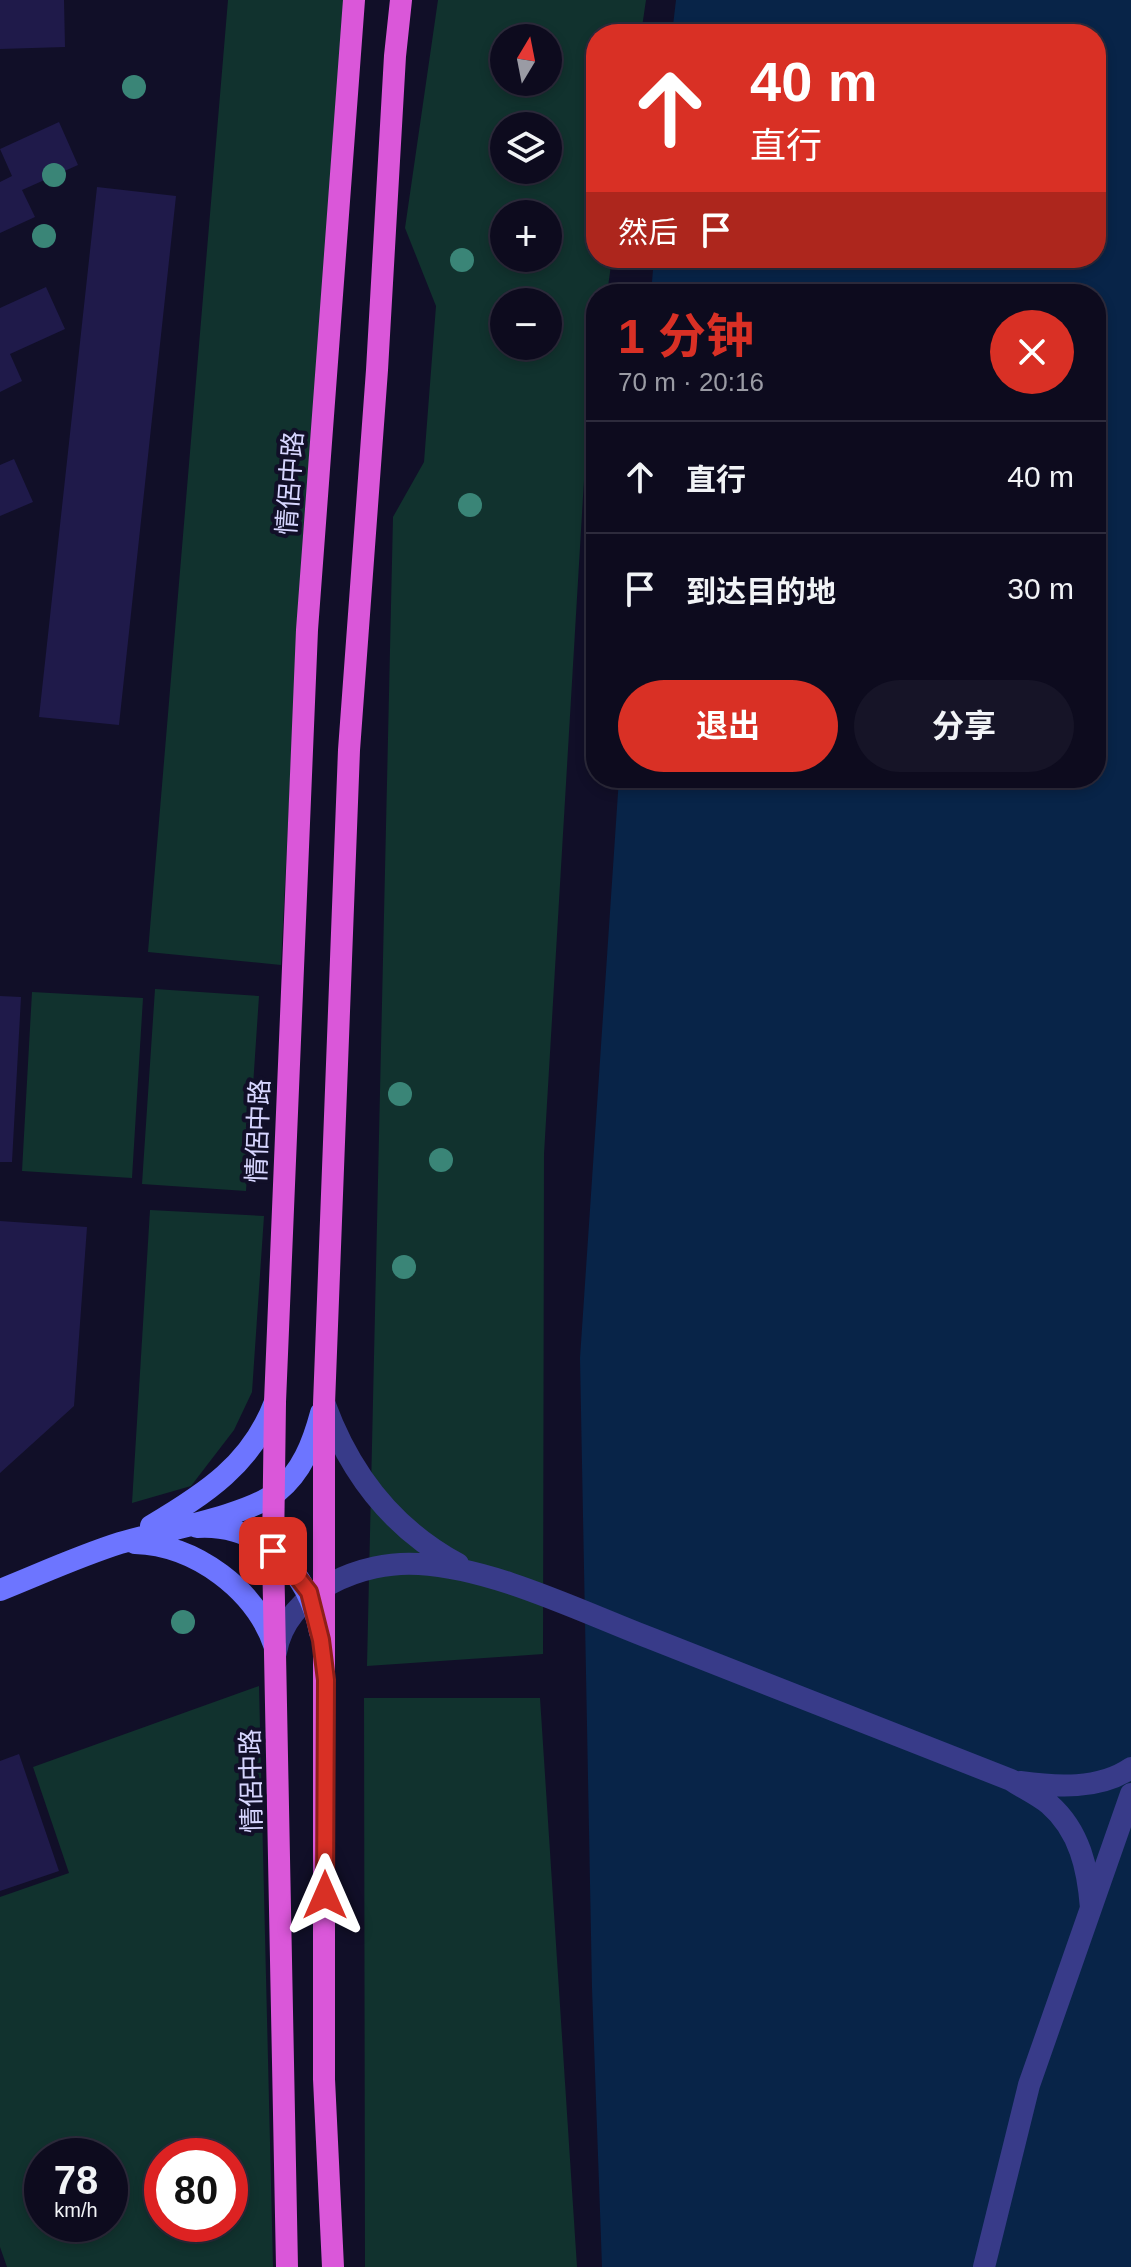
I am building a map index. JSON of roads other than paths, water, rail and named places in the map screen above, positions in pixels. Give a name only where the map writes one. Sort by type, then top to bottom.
[{"type":"highway","name":"情侶中路","points":[[287,2267],[273,1551],[275,1402],[307,630],[354,0]]},
{"type":"highway","points":[[333,2267],[324,2079],[326,1680],[318,1593],[349,750],[401,0]]},
{"type":"main road","points":[[118,1544],[213,1487],[256,1441],[266,1426],[275,1402]]},
{"type":"main road","points":[[0,1590],[118,1544],[244,1508],[274,1494],[292,1479],[301,1466],[324,1404]]},
{"type":"main road","points":[[172,1529],[222,1529],[256,1540],[273,1551],[318,1593]]},
{"type":"main road","points":[[118,1544],[152,1544],[174,1549],[212,1569],[256,1608],[268,1626],[276,1652]]},
{"type":"street","points":[[324,1404],[344,1451],[378,1501],[431,1548],[477,1574]]},
{"type":"street","points":[[276,1652],[284,1627],[318,1593],[361,1571],[394,1564],[435,1565],[477,1574],[566,1605],[1011,1780],[1049,1805],[1075,1837],[1088,1874],[1091,1908]]},
{"type":"street","points":[[1011,1780],[1056,1787],[1095,1782],[1131,1768]]},
{"type":"street","points":[[984,2267],[1029,2085],[1131,1794]]},
{"type":"water","points":[[676,0],[1131,0],[1131,2267],[602,2267],[592,1988],[580,1358],[618,788],[1106,788],[1106,284],[652,284],[653,268],[1106,268],[1106,24],[673,24]]}]
